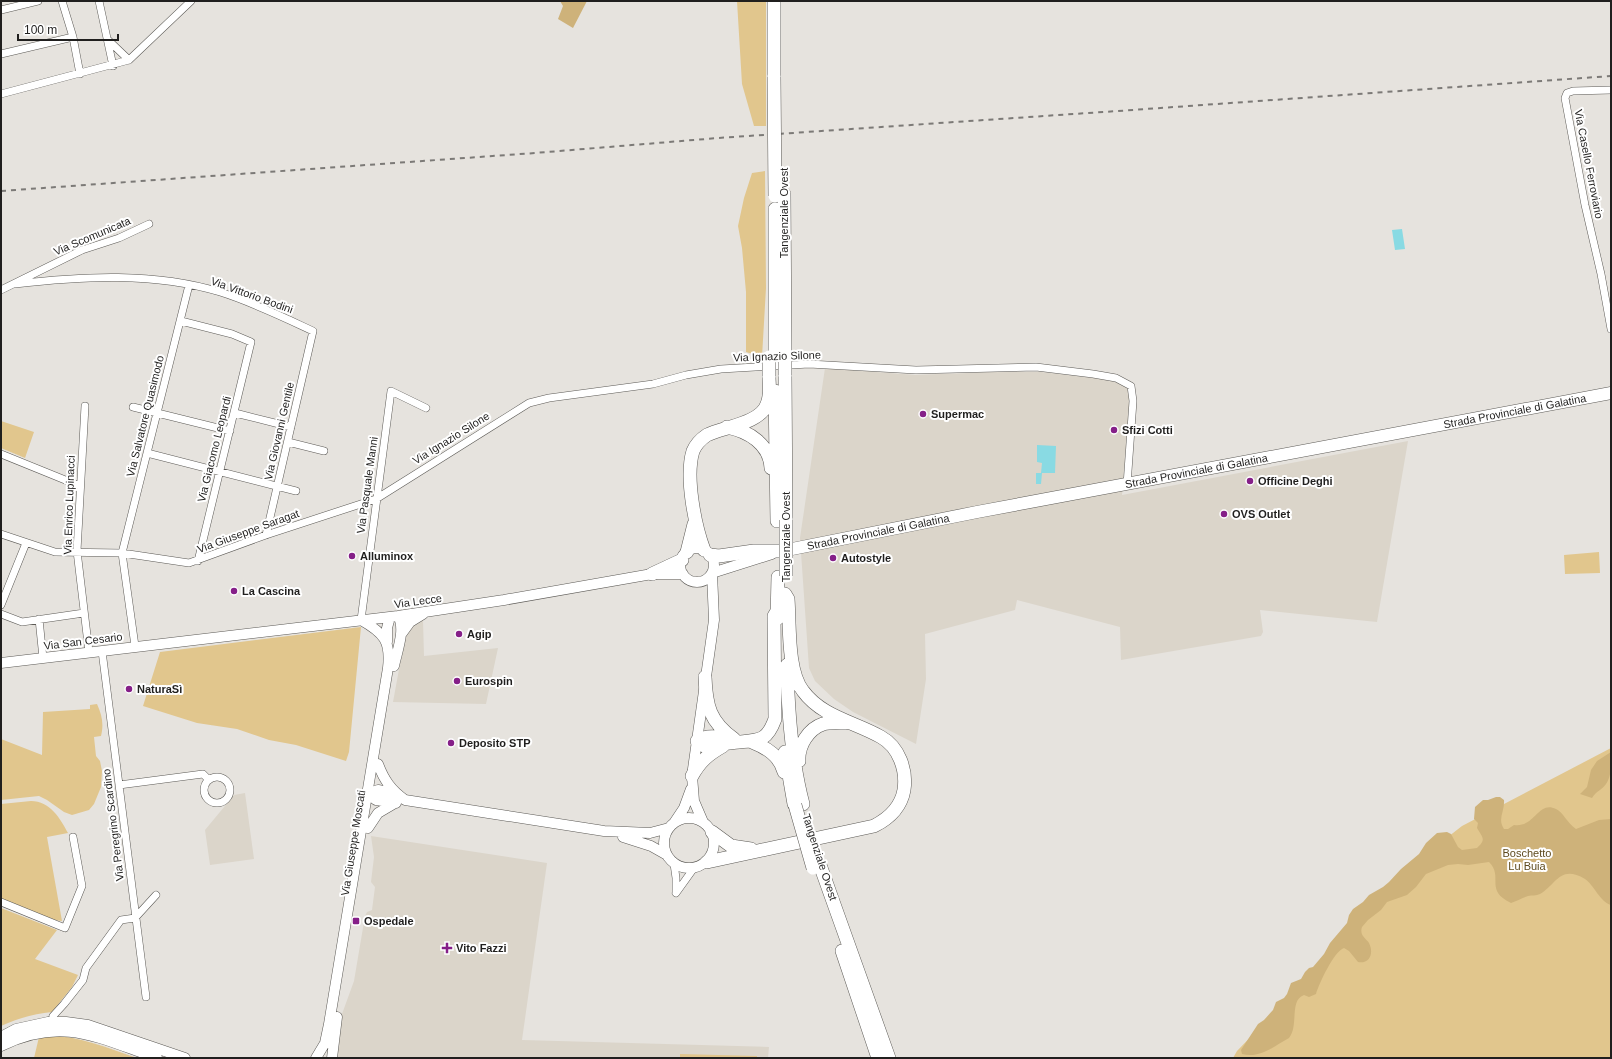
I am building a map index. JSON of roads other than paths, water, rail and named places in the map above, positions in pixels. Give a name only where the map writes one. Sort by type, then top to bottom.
[{"type":"highway","name":"Tangenziale Ovest","points":[[774,1],[778,77],[780,195],[776,356]]},
{"type":"highway","name":"Tangenziale Ovest","points":[[778,77],[782,1]]},
{"type":"highway","name":"Tangenziale Ovest","points":[[776,356],[769,327],[774,322],[780,195]]},
{"type":"highway","points":[[776,356],[776,375],[764,410],[759,416],[752,420],[727,427],[707,435],[700,440],[693,451],[690,480],[695,518],[707,552],[719,556],[745,552],[782,551]]},
{"type":"highway","name":"Tangenziale Ovest","points":[[776,375],[782,576],[777,611],[779,685],[784,749],[817,867],[878,1058]]},
{"type":"highway","points":[[727,427],[744,432],[760,443],[767,452],[771,464],[773,509],[780,519]]},
{"type":"highway","points":[[652,574],[685,556],[695,518]]},
{"type":"highway","name":"Tangenziale Ovest","points":[[782,576],[786,594],[788,701],[800,803]]},
{"type":"highway","points":[[707,862],[874,826],[888,818],[896,809],[903,795],[905,780],[902,766],[897,753],[888,742],[882,737],[849,723],[816,705],[798,684],[792,666],[788,599],[786,594]]},
{"type":"highway","points":[[692,782],[702,760],[710,754],[732,744],[752,742],[766,736],[773,726],[776,719],[774,616],[777,611]]},
{"type":"highway","points":[[705,677],[706,698],[711,715],[716,724],[724,732],[732,744]]},
{"type":"highway","points":[[752,742],[763,746],[778,759],[782,767],[790,802],[800,803],[804,794],[799,759],[800,751],[806,738],[814,729],[823,724],[849,723]]},
{"type":"highway","points":[[697,740],[704,737],[725,738],[732,744]]},
{"type":"highway","points":[[707,827],[731,846],[746,849],[763,849]]},
{"type":"highway","name":"Tangenziale Ovest","points":[[817,867],[889,1058]]},
{"type":"main road","name":"Strada Provinciale di Galatina","points":[[782,551],[964,515],[1611,394]]},
{"type":"street","points":[[1,10],[38,1]]},
{"type":"street","points":[[62,1],[73,37],[80,74]]},
{"type":"street","points":[[99,1],[114,66]]},
{"type":"street","points":[[2,91],[114,66],[129,60],[191,1]]},
{"type":"street","points":[[1,54],[73,37]]},
{"type":"street","points":[[107,39],[129,60]]},
{"type":"street","name":"Via Casello Ferroviario","points":[[1611,90],[1573,91],[1567,93],[1565,98],[1585,205],[1601,274],[1611,329]]},
{"type":"street","name":"Via Scomunicata","points":[[1,290],[82,250],[119,238],[149,224]]},
{"type":"street","name":"Via Vittorio Bodini","points":[[15,284],[90,276],[176,282],[220,292],[276,314],[313,331]]},
{"type":"street","name":"Via Salvatore Quasimodo","points":[[122,553],[190,285]]},
{"type":"street","name":"Via Giacomo Leopardi","points":[[181,321],[232,334],[251,342],[198,561]]},
{"type":"street","name":"Via Giovanni Gentile","points":[[266,536],[313,331]]},
{"type":"street","name":"Via Ignazio Silone","points":[[376,499],[529,403],[549,398],[653,384],[686,375],[721,370],[809,364],[916,370],[1036,367],[1116,378],[1131,386],[1132,391],[1133,401],[1127,485]]},
{"type":"street","name":"Via Pasquale Manni","points":[[360,620],[391,391],[426,408]]},
{"type":"street","name":"Via Enrico Lupinacci","points":[[84,406],[78,551],[89,652]]},
{"type":"street","points":[[133,407],[230,431]]},
{"type":"street","points":[[235,413],[291,426]]},
{"type":"street","points":[[288,442],[324,451]]},
{"type":"street","points":[[147,453],[296,491]]},
{"type":"street","points":[[1,454],[80,486]]},
{"type":"street","name":"Via Giuseppe Saragat","points":[[1,534],[55,552],[78,551],[122,553],[189,564],[376,499]]},
{"type":"street","points":[[1,604],[26,543]]},
{"type":"street","points":[[667,855],[664,841],[671,826],[684,808],[692,782],[705,677],[714,620],[712,573],[714,563],[707,552],[697,549],[685,556],[680,564],[683,574],[689,580],[697,582],[706,580],[712,573],[782,551]]},
{"type":"street","points":[[733,566],[746,557],[747,554],[745,552]]},
{"type":"street","points":[[122,553],[135,646]]},
{"type":"street","name":"Via Lecce","points":[[168,642],[394,616],[504,600],[652,574],[683,574]]},
{"type":"street","points":[[697,582],[706,590],[711,599],[714,620]]},
{"type":"street","name":"Via Giuseppe Moscati","points":[[316,1058],[325,1043],[329,1024],[378,764],[397,649],[402,633],[410,622],[428,611]]},
{"type":"street","points":[[1,614],[22,622],[84,613]]},
{"type":"street","name":"Via Giuseppe Moscati","points":[[332,1058],[368,828],[388,668],[389,653],[387,628],[394,616],[401,621],[402,633]]},
{"type":"street","points":[[39,620],[43,658]]},
{"type":"street","points":[[360,620],[380,633],[388,644]]},
{"type":"street","name":"Via San Cesario","points":[[1,663],[168,642]]},
{"type":"street","name":"Via Peregrino Scardino","points":[[102,651],[146,997]]},
{"type":"street","points":[[378,764],[385,781],[398,798]]},
{"type":"street","points":[[119,785],[203,774],[209,780]]},
{"type":"street","points":[[674,864],[687,869],[694,868],[707,862],[711,857],[715,844],[694,801],[692,782]]},
{"type":"street","points":[[372,794],[384,802],[398,798],[604,831],[634,834],[650,833],[671,826],[685,818],[697,819],[707,827]]},
{"type":"street","points":[[368,828],[378,813],[398,798]]},
{"type":"street","points":[[604,831],[651,846],[667,855],[674,864],[676,893],[694,868]]},
{"type":"street","points":[[1,902],[65,928],[82,886],[73,837]]},
{"type":"street","points":[[53,1016],[83,980],[86,968],[121,920],[135,918],[156,895]]},
{"type":"street","points":[[1,1037],[16,1029],[48,1022],[66,1022],[88,1025],[185,1058]]},
{"type":"street","points":[[1,1046],[19,1037],[49,1030],[65,1030],[86,1034],[158,1058]]},
{"type":"water","points":[[1402,229],[1405,249],[1395,250],[1392,230]]},
{"type":"water","points":[[1037,445],[1056,446],[1055,473],[1042,473],[1041,484],[1036,484],[1036,473],[1041,473],[1042,463],[1037,462]]},
{"type":"railway","points":[[1,191],[535,153],[718,138],[1611,76]]},
{"type":"place","name":"Supermac","points":[[923,414]]},
{"type":"place","name":"Sfizi Cotti","points":[[1114,430]]},
{"type":"place","name":"Officine Deghi","points":[[1250,481]]},
{"type":"place","name":"OVS Outlet","points":[[1224,514]]},
{"type":"place","name":"Alluminox","points":[[352,556]]},
{"type":"place","name":"Autostyle","points":[[833,558]]},
{"type":"place","name":"La Cascina","points":[[234,591]]},
{"type":"place","name":"Agip","points":[[459,634]]},
{"type":"place","name":"Eurospin","points":[[457,681]]},
{"type":"place","name":"NaturaSì","points":[[129,689]]},
{"type":"place","name":"Deposito STP","points":[[451,743]]},
{"type":"place","name":"Ospedale","points":[[356,921]]},
{"type":"place","name":"Vito Fazzi","points":[[447,948]]},
{"type":"park label","name":"Boschetto Lu Buia","points":[[1527,859]]}]
